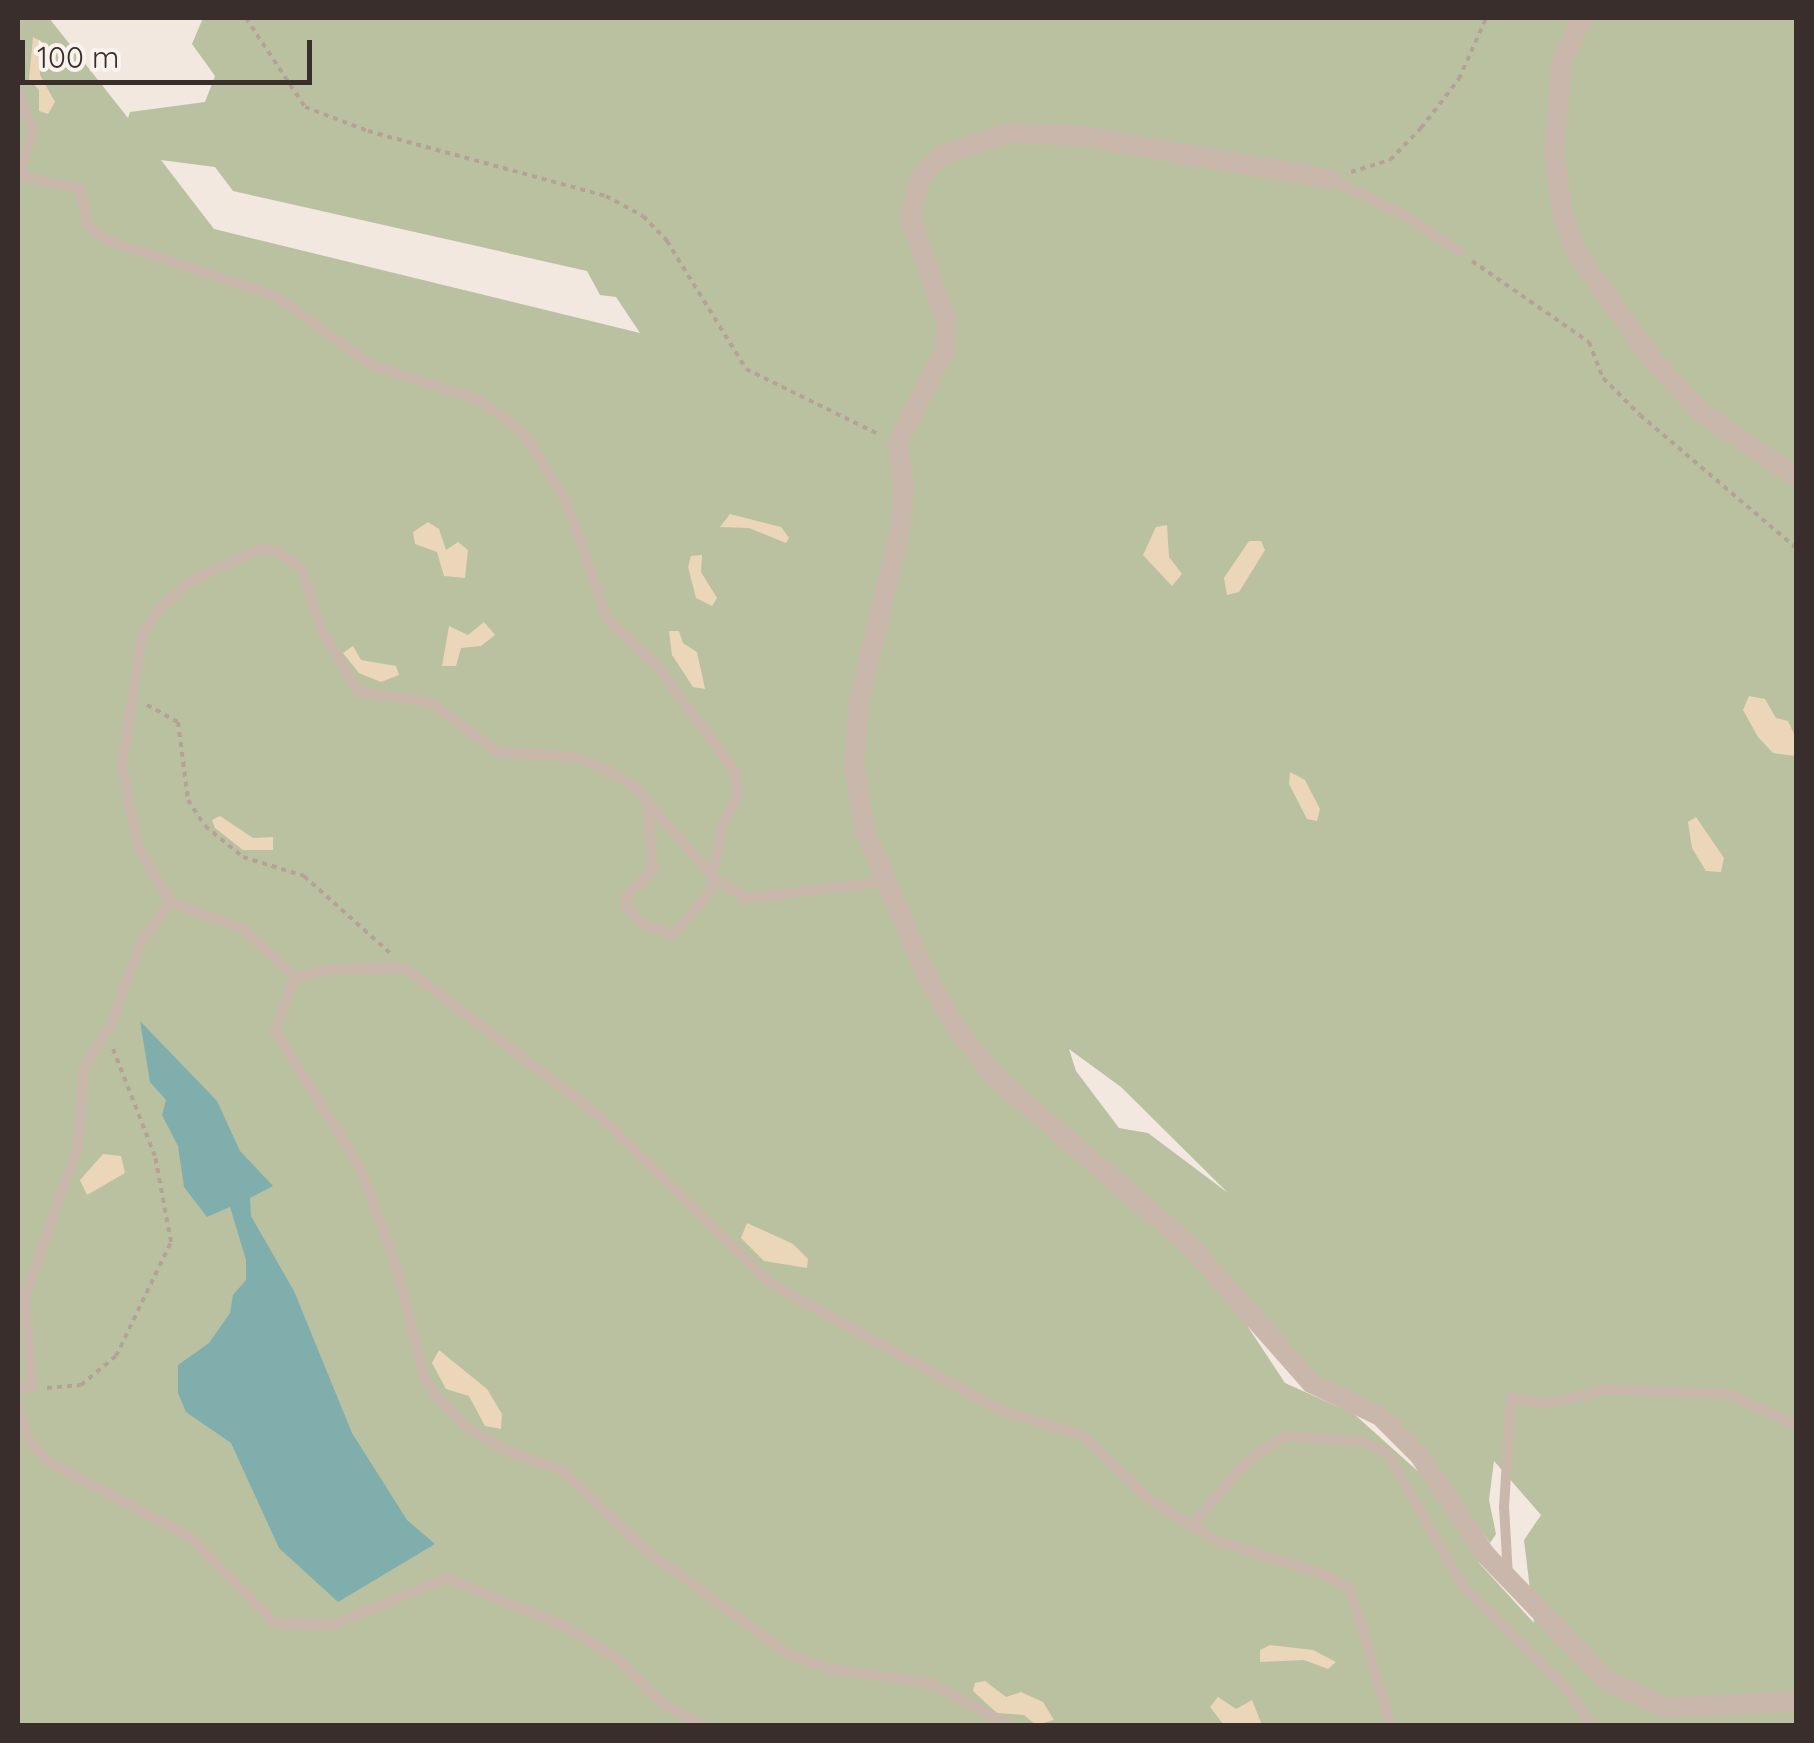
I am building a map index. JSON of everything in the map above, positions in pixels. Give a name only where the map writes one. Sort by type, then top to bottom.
[{"type":"street","points":[[1582,18],[1562,62],[1554,153],[1563,217],[1576,252],[1651,358],[1702,413],[1796,477]]},
{"type":"street","points":[[1330,178],[1082,136],[1010,132],[942,154],[918,179],[910,218],[946,318],[944,352],[898,444],[904,488],[900,530],[858,706],[854,764],[882,882],[956,1027],[994,1076],[1190,1246],[1312,1383],[1380,1416],[1411,1447],[1508,1579],[1608,1682],[1668,1708],[1796,1702]]},
{"type":"lane","points":[[18,90],[33,133],[21,166],[27,178],[54,178],[80,188],[87,225],[109,241],[275,296],[374,366],[479,400],[522,431],[566,501],[607,618],[657,666],[735,771],[738,795],[721,829],[710,892],[674,934],[633,915],[626,897],[653,870],[656,851],[646,800]]},
{"type":"lane","points":[[1330,178],[1406,216],[1460,252]]},
{"type":"lane","points":[[295,978],[242,928],[170,902],[150,873],[129,816],[122,767],[142,635],[159,609],[232,559],[259,549],[277,552],[301,568],[322,631],[358,692],[430,702],[498,752],[575,756],[634,786],[714,876],[745,898],[773,900],[882,882]]},
{"type":"lane","points":[[18,1388],[32,1387],[24,1296],[29,1273],[77,1148],[84,1067],[105,1036],[140,944],[170,902]]},
{"type":"lane","points":[[295,978],[334,969],[405,968],[602,1118],[770,1283],[998,1408],[1082,1435],[1151,1501],[1195,1522],[1218,1541],[1324,1574],[1350,1588],[1391,1726]]},
{"type":"lane","points":[[295,978],[275,1030],[359,1166],[396,1265],[424,1378],[437,1397],[465,1426],[509,1452],[562,1470],[643,1548],[764,1640],[830,1668],[928,1682],[1011,1726]]},
{"type":"lane","points":[[1508,1579],[1504,1506],[1512,1397],[1546,1404],[1608,1388],[1728,1394],[1796,1425]]},
{"type":"lane","points":[[18,1405],[28,1437],[46,1460],[190,1537],[275,1622],[333,1625],[446,1578],[563,1624],[617,1658],[664,1704],[705,1726]]},
{"type":"lane","points":[[1195,1522],[1243,1465],[1284,1436],[1362,1441],[1394,1460],[1463,1586],[1564,1686],[1593,1726]]},
{"type":"lane","points":[[1394,1460],[1411,1447]]},
{"type":"path","points":[[246,18],[305,107],[633,209],[667,241],[746,369],[898,444]]},
{"type":"path","points":[[1330,178],[1390,160],[1459,79],[1486,18]]},
{"type":"path","points":[[1460,252],[1590,342],[1604,378],[1640,415],[1796,548]]},
{"type":"path","points":[[133,704],[154,706],[178,722],[188,800],[205,826],[243,857],[304,876],[337,899],[405,968]]},
{"type":"path","points":[[32,1387],[81,1385],[116,1356],[170,1242],[168,1203],[135,1092],[105,1036]]},
{"type":"green space","points":[[18,18],[49,18],[128,118],[130,112],[205,102],[215,76],[192,44],[203,18],[1796,18],[1796,1725],[18,1725]],"holes":[[[161,160],[215,167],[233,191],[587,271],[600,295],[616,297],[640,333],[214,229]],[[1069,1049],[1121,1087],[1228,1193],[1148,1133],[1119,1128],[1076,1071]],[[1248,1327],[1278,1334],[1324,1382],[1410,1433],[1490,1543],[1496,1534],[1489,1500],[1494,1461],[1541,1515],[1524,1540],[1534,1623],[1480,1564],[1421,1474],[1354,1414],[1285,1383]]]},
{"type":"sand","points":[[33,37],[40,41],[40,75],[55,102],[48,114],[39,111],[39,90],[29,79]]},
{"type":"sand","points":[[730,514],[781,527],[789,538],[786,543],[749,528],[720,527]]},
{"type":"sand","points":[[428,522],[439,529],[446,550],[458,542],[468,550],[465,578],[444,576],[437,552],[415,544],[413,532]]},
{"type":"sand","points":[[1167,525],[1169,557],[1182,574],[1172,586],[1143,555],[1156,527]]},
{"type":"sand","points":[[1249,541],[1261,541],[1265,550],[1239,592],[1227,595],[1224,578]]},
{"type":"sand","points":[[702,555],[701,572],[717,598],[712,606],[696,598],[688,567],[691,556]]},
{"type":"sand","points":[[484,622],[495,635],[481,646],[461,648],[456,666],[442,666],[449,626],[468,635]]},
{"type":"sand","points":[[669,631],[679,631],[683,643],[697,652],[705,689],[693,687],[672,655]]},
{"type":"sand","points":[[353,646],[361,660],[396,666],[399,675],[381,682],[359,673],[343,653]]},
{"type":"sand","points":[[1749,696],[1765,699],[1776,718],[1788,721],[1796,738],[1795,756],[1773,753],[1758,737],[1743,710]]},
{"type":"sand","points":[[1290,772],[1305,780],[1320,809],[1317,821],[1307,819],[1289,784]]},
{"type":"sand","points":[[220,816],[253,838],[273,837],[273,850],[243,850],[215,828],[212,820]]},
{"type":"sand","points":[[1696,817],[1724,858],[1721,872],[1706,871],[1692,848],[1688,822]]},
{"type":"sand","points":[[103,1154],[121,1156],[125,1173],[87,1195],[80,1180]]},
{"type":"sand","points":[[747,1223],[793,1244],[808,1259],[807,1268],[764,1261],[741,1238]]},
{"type":"sand","points":[[439,1350],[487,1389],[502,1414],[501,1429],[485,1426],[469,1396],[446,1389],[432,1363]]},
{"type":"sand","points":[[1270,1645],[1313,1650],[1336,1662],[1328,1669],[1304,1660],[1260,1662],[1260,1650]]},
{"type":"sand","points":[[985,1681],[1006,1697],[1021,1692],[1043,1702],[1054,1720],[1036,1725],[1024,1715],[997,1713],[973,1691],[975,1683]]},
{"type":"sand","points":[[1218,1697],[1236,1709],[1252,1700],[1262,1725],[1224,1725],[1210,1707]]},
{"type":"water","points":[[140,1021],[217,1101],[240,1151],[273,1186],[250,1198],[251,1216],[294,1291],[352,1433],[407,1520],[435,1544],[338,1602],[279,1548],[231,1443],[186,1412],[178,1393],[178,1365],[209,1343],[230,1313],[233,1295],[246,1280],[246,1260],[230,1207],[207,1217],[184,1187],[178,1146],[162,1115],[166,1100],[150,1082]]}]
